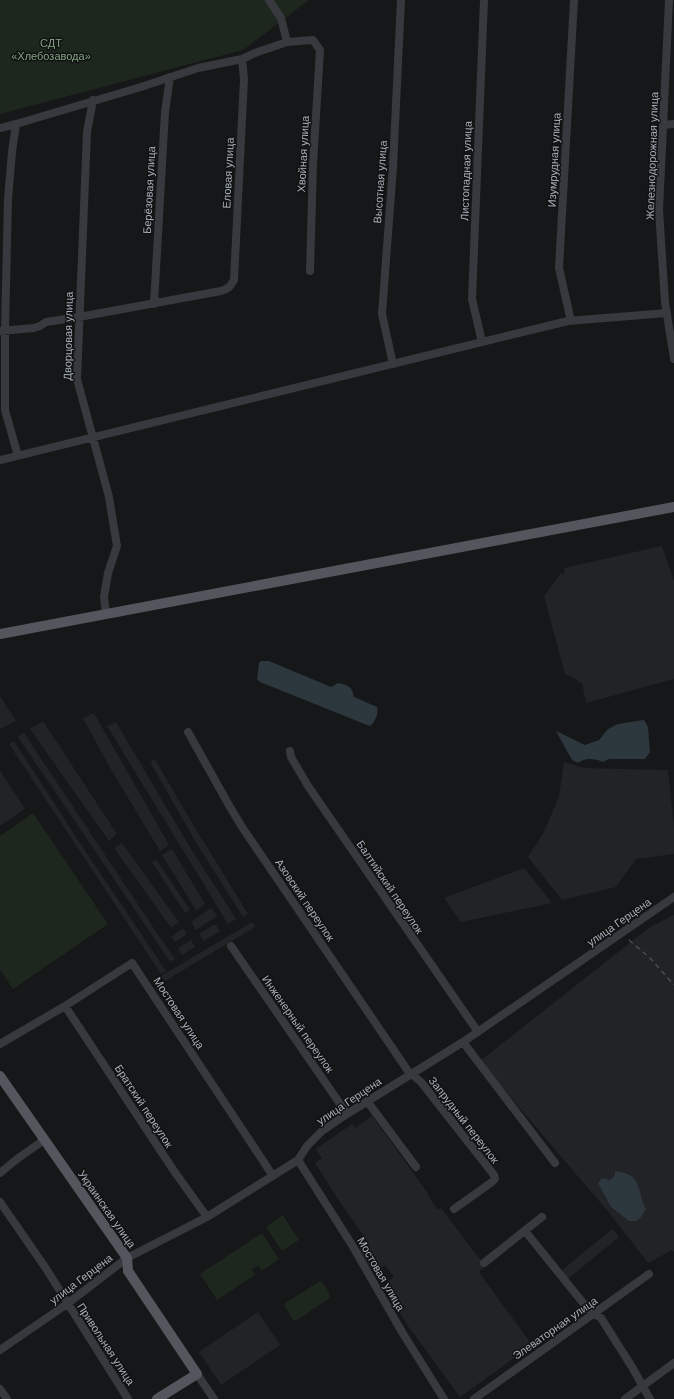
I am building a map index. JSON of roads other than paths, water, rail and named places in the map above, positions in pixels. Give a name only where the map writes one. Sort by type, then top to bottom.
[{"type":"main road","points":[[2,634],[674,507]]},
{"type":"main road","name":"Украинская улица","points":[[0,1076],[126,1258],[128,1271],[197,1374]]},
{"type":"main road","points":[[157,1399],[197,1374]]},
{"type":"street","points":[[0,128],[198,68],[242,59],[287,42],[281,18],[269,0]]},
{"type":"street","name":"Высотная улица","points":[[393,364],[382,314],[393,167],[401,0]]},
{"type":"street","name":"Листопадная улица","points":[[482,342],[472,299],[484,0]]},
{"type":"street","name":"Изумрудная улица","points":[[571,321],[558,268],[574,0]]},
{"type":"street","name":"Железнодорожная улица","points":[[669,0],[659,210],[667,313],[674,359]]},
{"type":"street","name":"Хвойная улица","points":[[287,42],[313,40],[320,50],[313,164],[310,271]]},
{"type":"street","name":"Еловая улица","points":[[154,304],[221,291],[231,287],[234,280],[244,94],[244,66],[242,59]]},
{"type":"street","name":"Берёзовая улица","points":[[154,304],[165,112],[170,77]]},
{"type":"street","name":"Дворцовая улица","points":[[93,100],[87,132],[77,380],[109,498],[117,546],[108,573],[104,597],[106,614]]},
{"type":"street","points":[[16,124],[8,198],[3,330],[5,410],[18,456]]},
{"type":"street","points":[[663,125],[674,124]]},
{"type":"street","points":[[3,330],[34,328],[46,322],[154,304]]},
{"type":"street","points":[[0,460],[571,321],[667,313]]},
{"type":"street","name":"Азовский переулок","points":[[188,732],[242,826],[411,1075]]},
{"type":"street","name":"Балтийский переулок","points":[[290,751],[291,757],[308,786],[478,1032]]},
{"type":"street","name":"улица Герцена","points":[[0,1350],[67,1304],[126,1258],[207,1217],[298,1160],[308,1146],[322,1131],[367,1101],[463,1042],[674,897]]},
{"type":"street","name":"Инженерный переулок","points":[[231,946],[347,1114]]},
{"type":"street","name":"Мостовая улица","points":[[65,1006],[132,963],[273,1176]]},
{"type":"street","points":[[0,1044],[65,1006]]},
{"type":"street","name":"Братский переулок","points":[[65,1006],[174,1171],[207,1217]]},
{"type":"street","points":[[463,1042],[555,1163]]},
{"type":"street","name":"Запрудный переулок","points":[[411,1075],[421,1082],[495,1179],[454,1210]]},
{"type":"street","points":[[367,1101],[416,1168]]},
{"type":"street","points":[[0,1173],[44,1140]]},
{"type":"street","name":"Мостовая улица","points":[[298,1160],[352,1245],[402,1332],[444,1399]]},
{"type":"street","name":"Привольная улица","points":[[0,1202],[45,1268],[128,1399]]},
{"type":"street","points":[[484,1263],[542,1217]]},
{"type":"street","points":[[525,1231],[588,1309],[601,1318],[650,1399]]},
{"type":"street","name":"Элеваторная улица","points":[[474,1399],[649,1274]]},
{"type":"street","points":[[625,1399],[674,1363]]},
{"type":"street","name":"Украинская улица","points":[[197,1374],[214,1399]]},
{"type":"street","points":[[0,1389],[7,1399]]},
{"type":"railway","points":[[629,940],[650,958],[674,985]]},
{"type":"park label","name":"СДТ «Хлебозавода»","points":[[51,49]]}]
